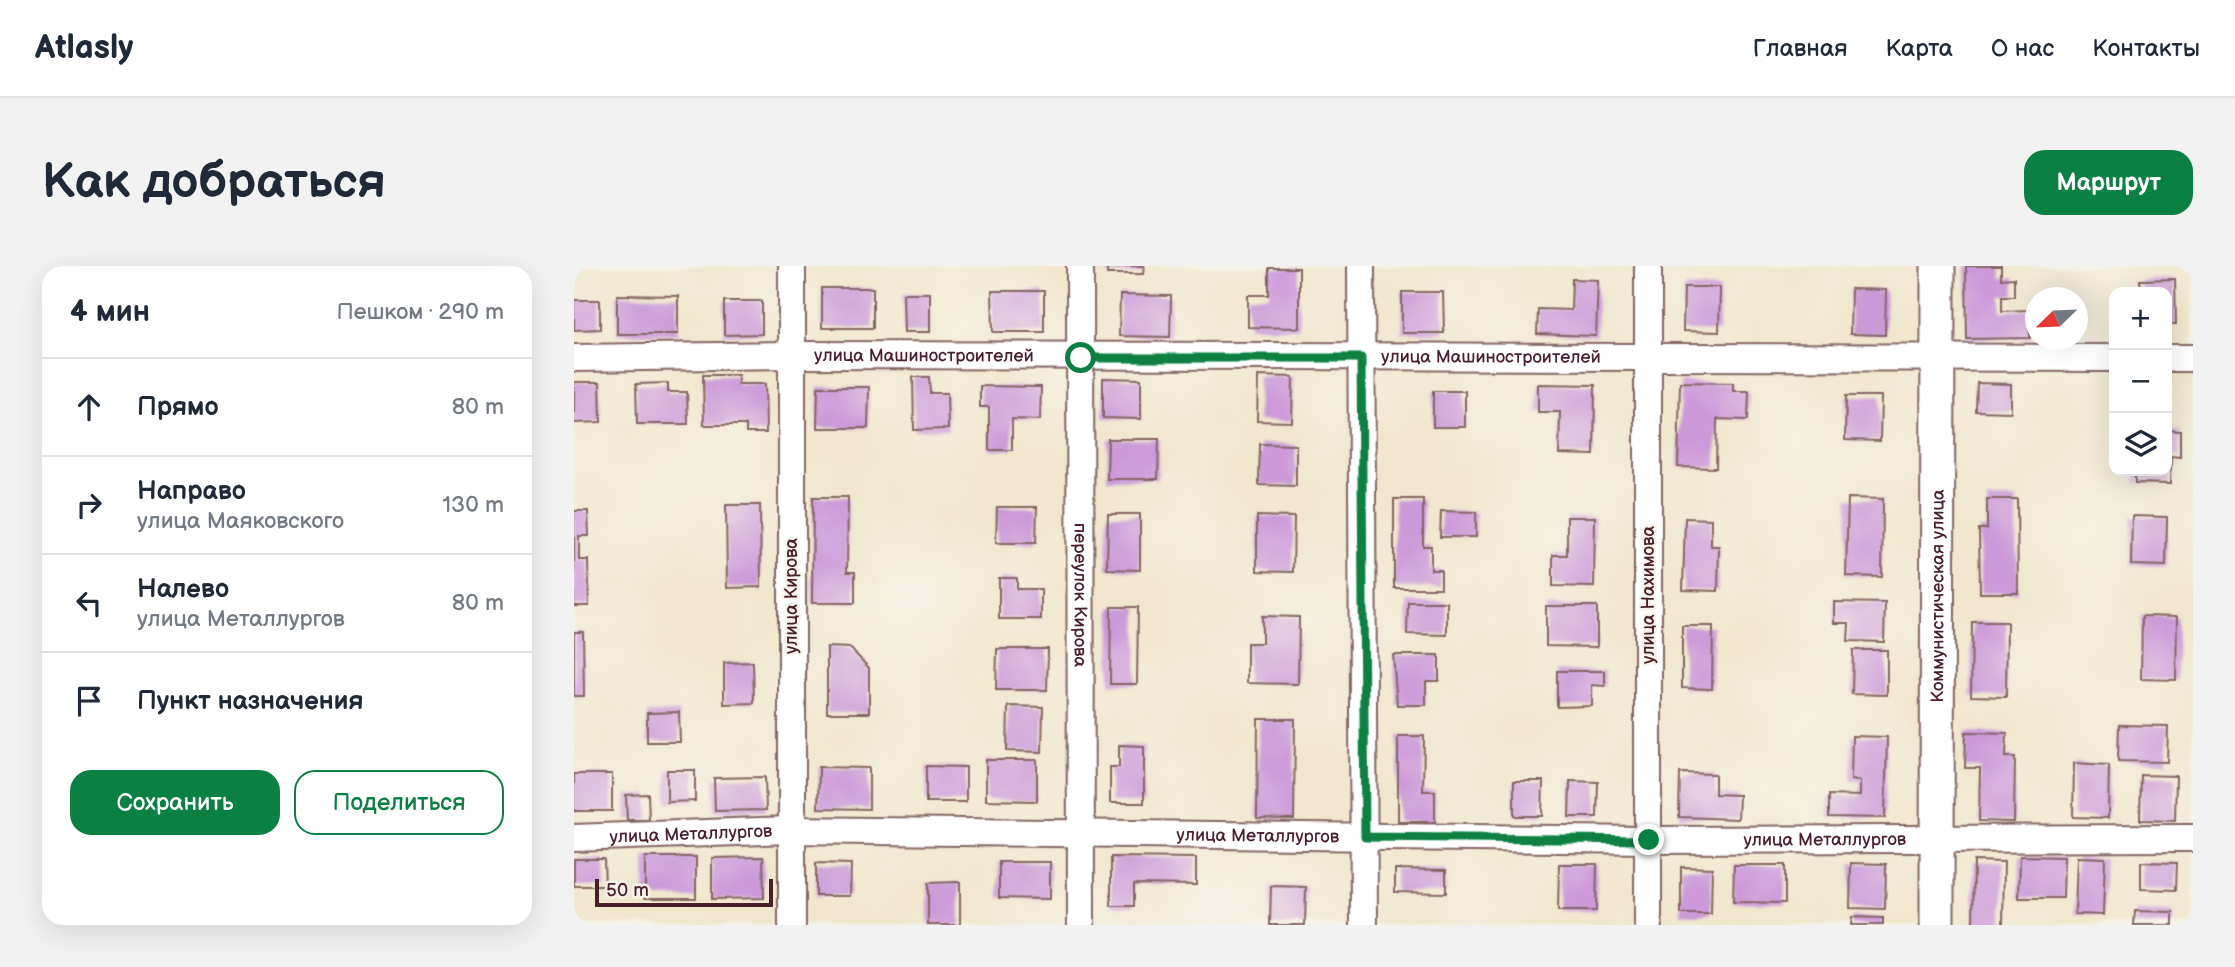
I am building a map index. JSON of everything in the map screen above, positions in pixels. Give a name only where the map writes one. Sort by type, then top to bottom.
[{"type":"street","name":"улица Кирова","points":[[792,266],[789,830],[792,925]]},
{"type":"street","name":"переулок Кирова","points":[[1080,266],[1081,925]]},
{"type":"street","points":[[1361,266],[1364,925]]},
{"type":"street","name":"улица Нахимова","points":[[1648,266],[1648,925]]},
{"type":"street","name":"Коммунистическая улица","points":[[1937,925],[1938,266]]},
{"type":"street","name":"улица Машиностроителей","points":[[574,358],[792,355],[1081,358],[2109,358]]},
{"type":"street","points":[[2172,358],[2193,358]]},
{"type":"street","name":"улица Металлургов","points":[[574,838],[789,830],[1081,836],[1649,840],[2193,838]]},
{"type":"building","points":[[1107,266],[1144,266],[1143,274],[1107,274]]},
{"type":"building","points":[[1966,266],[2001,266],[2001,279],[2014,278],[2014,296],[2002,296],[2002,311],[2025,310],[2025,338],[1967,339]]},
{"type":"building","points":[[1269,268],[1299,268],[1299,328],[1248,327],[1248,295],[1269,295]]},
{"type":"building","points":[[1572,279],[1598,280],[1596,336],[1537,334],[1538,309],[1571,310]]},
{"type":"building","points":[[2175,279],[2176,324],[2172,324],[2172,287],[2141,287],[2140,280]]},
{"type":"building","points":[[1684,287],[1720,287],[1719,332],[1683,331]]},
{"type":"building","points":[[822,288],[873,288],[873,328],[822,328]]},
{"type":"building","points":[[1851,289],[1886,290],[1885,335],[1850,334]]},
{"type":"building","points":[[992,291],[1044,291],[1044,332],[993,332]]},
{"type":"building","points":[[1402,292],[1443,292],[1444,333],[1402,333]]},
{"type":"building","points":[[903,293],[930,293],[930,332],[904,332]]},
{"type":"building","points":[[617,295],[678,296],[678,334],[617,334]]},
{"type":"building","points":[[1120,295],[1171,296],[1170,337],[1119,336]]},
{"type":"building","points":[[574,300],[600,300],[600,329],[574,330]]},
{"type":"building","points":[[724,301],[762,301],[762,334],[724,335]]},
{"type":"building","points":[[703,375],[738,375],[738,384],[765,384],[766,433],[746,433],[746,425],[704,425]]},
{"type":"building","points":[[1258,376],[1293,377],[1292,422],[1257,421]]},
{"type":"building","points":[[913,377],[929,377],[930,393],[947,393],[948,429],[914,430]]},
{"type":"building","points":[[1103,378],[1141,379],[1141,419],[1103,418]]},
{"type":"building","points":[[574,382],[600,382],[601,422],[574,423]]},
{"type":"building","points":[[1680,382],[1733,383],[1733,391],[1749,391],[1748,420],[1717,419],[1716,468],[1678,467]]},
{"type":"building","points":[[668,383],[668,392],[687,392],[688,424],[637,424],[636,384]]},
{"type":"building","points":[[1977,383],[2011,384],[2011,412],[1976,411]]},
{"type":"building","points":[[1538,384],[1595,385],[1594,455],[1559,454],[1560,412],[1538,412]]},
{"type":"building","points":[[980,386],[1041,387],[1040,420],[1012,419],[1012,450],[989,450],[989,407],[980,407]]},
{"type":"building","points":[[818,387],[869,387],[868,428],[817,428]]},
{"type":"building","points":[[1433,391],[1465,391],[1465,427],[1433,427]]},
{"type":"building","points":[[1846,396],[1881,396],[1880,441],[1845,440]]},
{"type":"building","points":[[2172,430],[2180,431],[2180,457],[2172,456]]},
{"type":"building","points":[[1108,439],[1159,439],[1158,479],[1107,479]]},
{"type":"building","points":[[1260,444],[1296,445],[1296,486],[1259,485]]},
{"type":"building","points":[[2135,476],[2170,476],[2170,484],[2135,483]]},
{"type":"building","points":[[813,497],[848,497],[847,572],[855,572],[855,603],[812,603]]},
{"type":"building","points":[[1848,498],[1883,499],[1882,577],[1846,576]]},
{"type":"building","points":[[1394,499],[1423,499],[1423,546],[1431,546],[1431,570],[1441,570],[1441,588],[1394,588]]},
{"type":"building","points":[[1987,499],[2017,499],[2018,593],[1980,593],[1979,529],[1987,529]]},
{"type":"building","points":[[726,505],[760,505],[761,587],[727,588]]},
{"type":"building","points":[[997,507],[1037,507],[1036,543],[996,543]]},
{"type":"building","points":[[574,511],[588,511],[589,536],[579,536],[579,560],[588,560],[589,606],[574,606]]},
{"type":"building","points":[[1441,511],[1476,512],[1476,537],[1440,537]]},
{"type":"building","points":[[1108,514],[1140,514],[1140,570],[1107,569]]},
{"type":"building","points":[[1257,516],[1294,517],[1293,572],[1257,571]]},
{"type":"building","points":[[2132,516],[2167,517],[2166,566],[2131,565]]},
{"type":"building","points":[[1567,517],[1595,517],[1594,587],[1553,586],[1553,555],[1567,555]]},
{"type":"building","points":[[1685,518],[1711,519],[1711,546],[1719,546],[1718,591],[1683,590]]},
{"type":"building","points":[[999,578],[1017,578],[1017,589],[1041,589],[1041,619],[999,619]]},
{"type":"building","points":[[1408,602],[1447,602],[1447,635],[1407,634]]},
{"type":"building","points":[[1834,602],[1885,603],[1884,642],[1848,641],[1849,623],[1834,623]]},
{"type":"building","points":[[1546,606],[1597,606],[1597,647],[1546,646]]},
{"type":"building","points":[[1111,607],[1138,607],[1137,684],[1110,684]]},
{"type":"building","points":[[1262,616],[1299,617],[1298,684],[1247,683],[1247,643],[1262,643]]},
{"type":"building","points":[[2142,616],[2177,617],[2176,680],[2141,679]]},
{"type":"building","points":[[1972,622],[2007,622],[2006,697],[1971,696]]},
{"type":"building","points":[[1682,626],[1713,626],[1712,689],[1682,688]]},
{"type":"building","points":[[574,632],[583,632],[584,696],[574,696]]},
{"type":"building","points":[[827,647],[850,648],[869,668],[869,713],[827,713]]},
{"type":"building","points":[[997,649],[1048,649],[1047,690],[996,690]]},
{"type":"building","points":[[1853,650],[1887,650],[1887,695],[1852,694]]},
{"type":"building","points":[[1393,655],[1439,655],[1439,681],[1426,681],[1426,705],[1397,705]]},
{"type":"building","points":[[753,662],[754,703],[724,704],[724,663]]},
{"type":"building","points":[[1557,671],[1605,671],[1605,686],[1592,685],[1592,706],[1557,707]]},
{"type":"building","points":[[1008,706],[1043,707],[1042,752],[1007,751]]},
{"type":"building","points":[[679,712],[680,742],[647,742],[647,713]]},
{"type":"building","points":[[1258,719],[1295,719],[1294,819],[1257,818]]},
{"type":"building","points":[[2119,725],[2168,726],[2167,762],[2118,761]]},
{"type":"building","points":[[1966,732],[2007,733],[2006,757],[2015,757],[2014,822],[1979,821],[1980,768],[1965,768]]},
{"type":"building","points":[[1398,736],[1424,736],[1423,791],[1435,791],[1435,822],[1398,822]]},
{"type":"building","points":[[1852,736],[1887,737],[1885,818],[1829,817],[1829,795],[1860,796],[1860,781],[1851,780]]},
{"type":"building","points":[[1119,745],[1144,746],[1144,803],[1110,803],[1110,767],[1119,767]]},
{"type":"building","points":[[986,760],[1037,760],[1037,801],[986,800]]},
{"type":"building","points":[[2074,763],[2109,765],[2108,818],[2073,817]]},
{"type":"building","points":[[926,766],[966,767],[966,802],[926,802]]},
{"type":"building","points":[[819,767],[869,768],[869,809],[818,808]]},
{"type":"building","points":[[667,770],[695,770],[695,801],[667,802]]},
{"type":"building","points":[[1680,773],[1715,774],[1715,794],[1739,795],[1738,819],[1679,817]]},
{"type":"building","points":[[574,774],[612,774],[612,811],[574,811]]},
{"type":"building","points":[[2141,775],[2176,776],[2175,821],[2140,820]]},
{"type":"building","points":[[765,777],[766,810],[715,811],[714,778]]},
{"type":"building","points":[[1514,781],[1543,781],[1542,816],[1514,816]]},
{"type":"building","points":[[1570,781],[1598,782],[1597,817],[1569,817]]},
{"type":"building","points":[[648,794],[649,820],[627,820],[626,795]]},
{"type":"building","points":[[2020,856],[2064,857],[2063,898],[2019,898]]},
{"type":"building","points":[[645,857],[696,857],[696,898],[645,898]]},
{"type":"building","points":[[763,857],[764,898],[712,899],[712,858]]},
{"type":"building","points":[[1111,857],[1196,858],[1196,885],[1134,884],[1134,906],[1111,906]]},
{"type":"building","points":[[2077,857],[2105,858],[2103,915],[2075,914]]},
{"type":"building","points":[[574,859],[604,859],[605,886],[574,886]]},
{"type":"building","points":[[1974,861],[2004,862],[2003,925],[1973,925]]},
{"type":"building","points":[[999,862],[1050,862],[1050,899],[999,898]]},
{"type":"building","points":[[2141,862],[2177,863],[2176,890],[2141,889]]},
{"type":"building","points":[[816,863],[851,864],[850,896],[816,896]]},
{"type":"building","points":[[1851,863],[1886,864],[1885,909],[1850,908]]},
{"type":"building","points":[[1559,864],[1597,864],[1596,911],[1558,911]]},
{"type":"building","points":[[1734,865],[1785,865],[1785,903],[1733,902]]},
{"type":"building","points":[[1681,867],[1712,868],[1711,914],[1681,914]]},
{"type":"building","points":[[1395,869],[1446,870],[1446,893],[1395,892]]},
{"type":"building","points":[[960,882],[960,925],[928,925],[928,883]]},
{"type":"building","points":[[1271,886],[1306,887],[1305,925],[1270,925]]},
{"type":"building","points":[[2135,911],[2173,912],[2173,925],[2134,925]]},
{"type":"building","points":[[1852,917],[1883,918],[1883,925],[1851,925]]},
{"type":"route","points":[[1081,358],[1361,358],[1365,837],[1649,840]]}]
